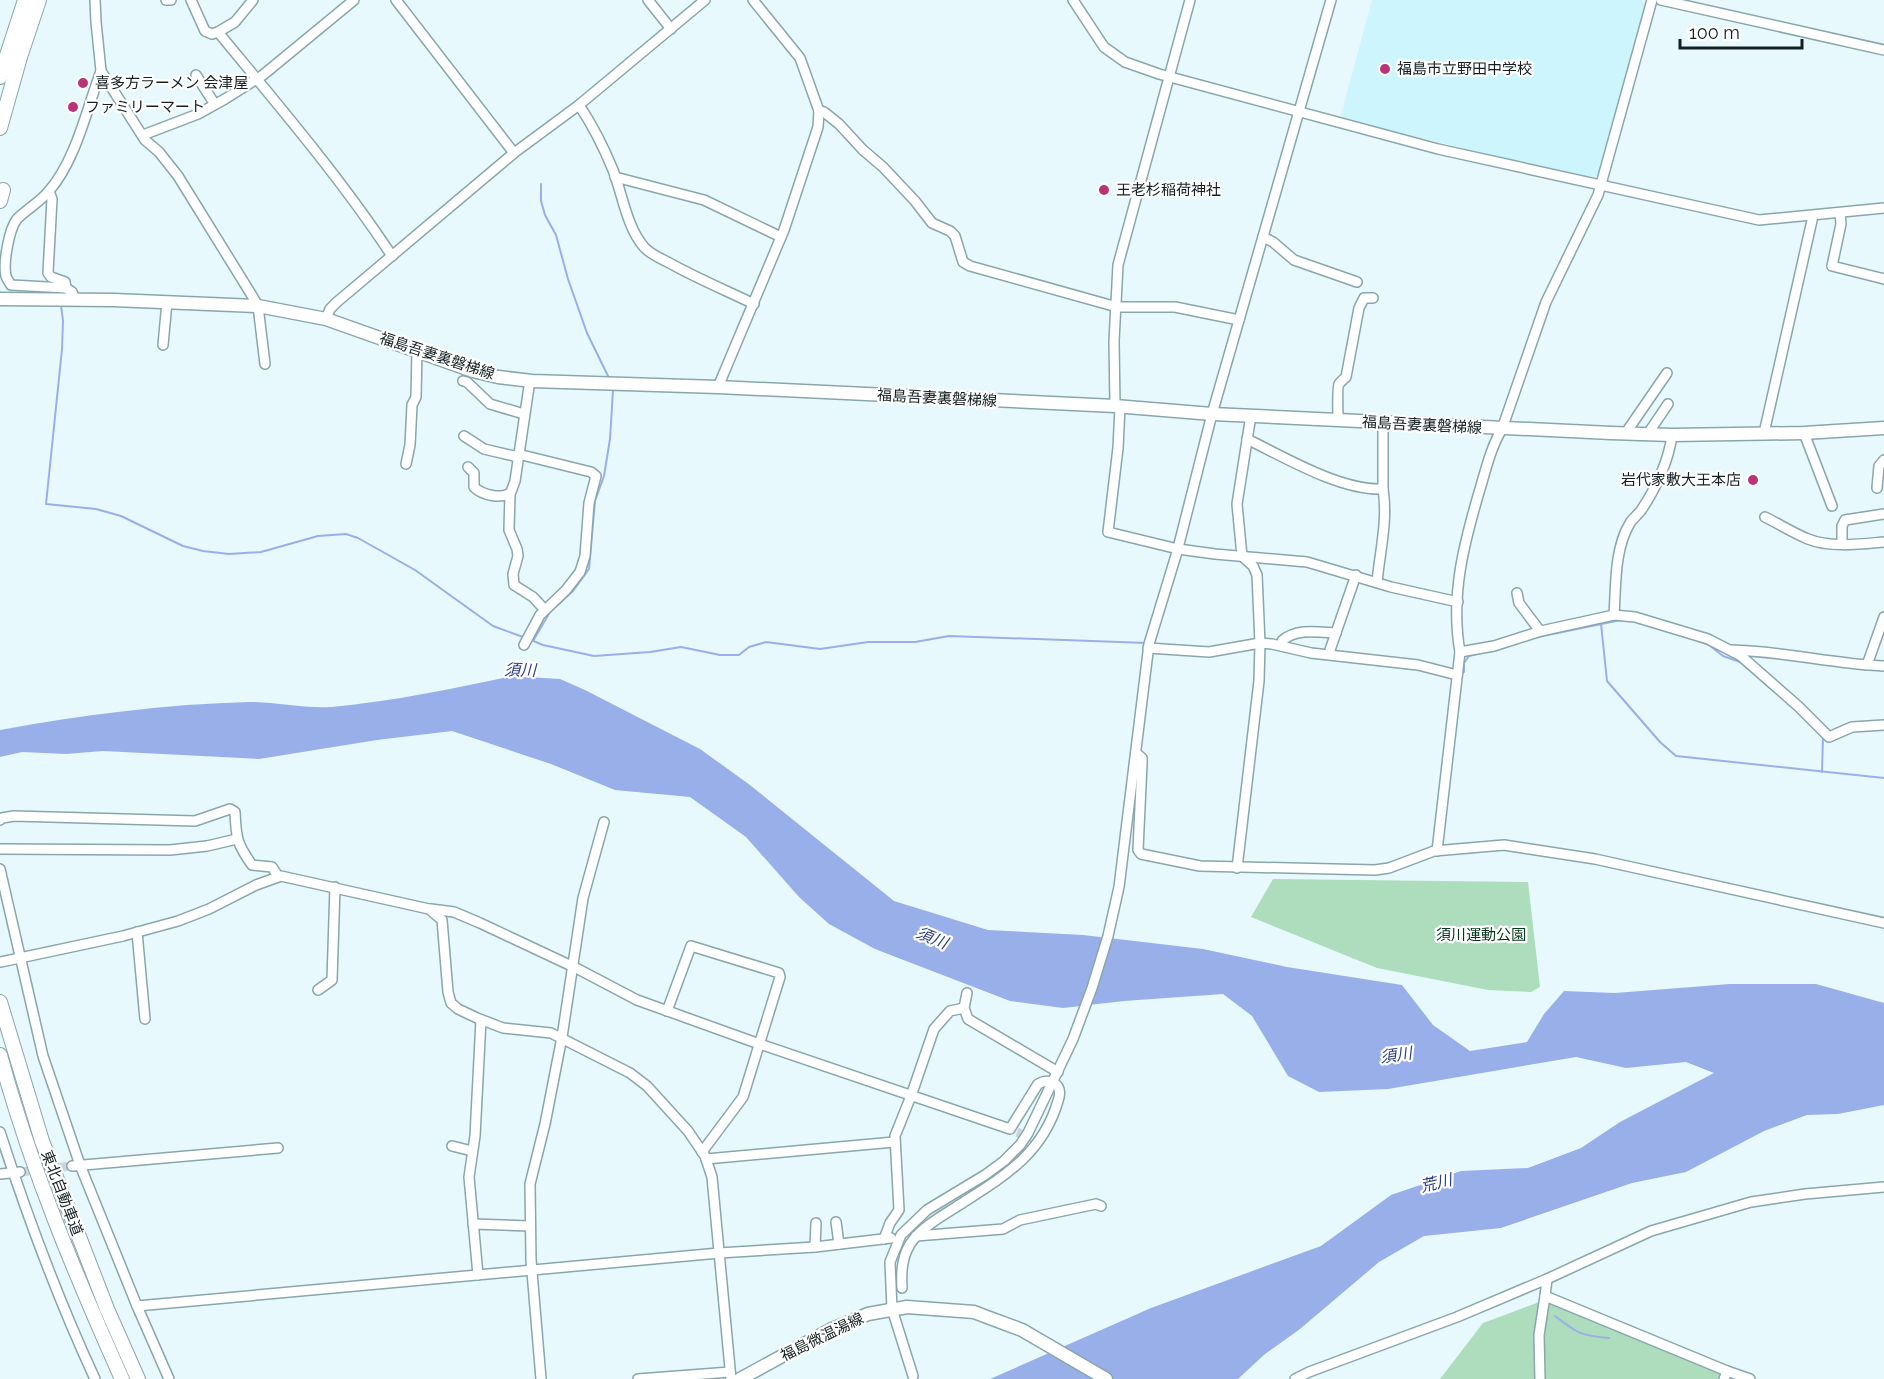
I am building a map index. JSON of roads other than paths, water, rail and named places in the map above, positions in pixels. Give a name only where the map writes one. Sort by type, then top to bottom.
[{"type":"highway","points":[[0,78],[25,0]]},
{"type":"highway","points":[[0,128],[39,0]]},
{"type":"highway","name":"東北自動車道","points":[[0,1002],[42,1141],[107,1309],[138,1379]]},
{"type":"highway","name":"東北自動車道","points":[[0,1055],[48,1198],[94,1316],[122,1379]]},
{"type":"main road","name":"福島吾妻裏磐梯線","points":[[0,299],[75,299],[258,306],[326,319],[473,371],[530,381],[718,387],[1647,435],[1804,433],[1884,428]]},
{"type":"main road","name":"福島微温湯線","points":[[734,1377],[868,1314],[892,1308],[933,1308],[974,1312],[1022,1330],[1106,1379]]},
{"type":"street","points":[[75,299],[72,292],[66,288],[11,285],[6,277],[8,238],[13,224],[49,191],[58,179],[81,133],[101,70],[96,0]]},
{"type":"street","points":[[166,0],[171,0]]},
{"type":"street","points":[[191,0],[205,31],[212,34],[239,18],[253,0]]},
{"type":"street","points":[[143,135],[198,114],[225,99],[256,79],[354,0]]},
{"type":"street","points":[[396,0],[514,153]]},
{"type":"street","points":[[648,0],[671,29]]},
{"type":"street","points":[[326,319],[337,302],[514,153],[579,105],[705,0]]},
{"type":"street","points":[[718,387],[782,237],[818,127],[819,111],[800,58],[753,0]]},
{"type":"street","points":[[1073,0],[1095,36],[1114,55],[1125,62],[1438,149],[1759,220],[1884,208]]},
{"type":"street","points":[[1190,0],[1120,250],[1114,341],[1118,448],[1108,532],[1178,549],[1307,562],[1458,602]]},
{"type":"street","points":[[913,1376],[892,1308],[890,1263],[902,1235],[927,1210],[985,1175],[1020,1145],[1058,1072],[1092,988],[1119,887],[1148,648],[1178,549],[1212,414],[1331,0]]},
{"type":"street","points":[[1437,851],[1460,652],[1456,631],[1459,571],[1463,545],[1496,438],[1502,429],[1546,302],[1598,195],[1652,0]]},
{"type":"street","points":[[1661,0],[1884,50]]},
{"type":"street","points":[[218,32],[342,187],[392,256]]},
{"type":"street","points":[[101,70],[143,135],[178,176],[258,306],[265,364]]},
{"type":"street","points":[[196,75],[214,104]]},
{"type":"street","points":[[579,105],[592,124],[615,177],[626,211],[645,248],[695,277],[754,304]]},
{"type":"street","points":[[819,111],[824,112],[839,124],[863,150],[883,167],[932,223],[950,231],[955,236],[963,262],[981,270],[1117,308],[1176,307],[1239,320]]},
{"type":"street","points":[[615,177],[704,201],[782,237]]},
{"type":"street","points":[[49,191],[52,199],[48,273],[51,277],[65,282],[66,288]]},
{"type":"street","points":[[1840,213],[1841,224],[1832,266],[1884,279]]},
{"type":"street","points":[[1764,433],[1813,216]]},
{"type":"street","points":[[1263,237],[1273,242],[1294,260],[1357,282]]},
{"type":"street","points":[[1338,420],[1337,389],[1347,377],[1359,308],[1364,298],[1373,298]]},
{"type":"street","points":[[163,345],[167,302]]},
{"type":"street","points":[[406,464],[410,445],[412,405],[416,397],[417,351]]},
{"type":"street","points":[[1625,434],[1668,373]]},
{"type":"street","points":[[463,381],[467,382],[490,405],[524,414]]},
{"type":"street","points":[[530,381],[514,484],[510,494],[509,530],[518,549],[513,574],[514,585],[533,597],[544,609]]},
{"type":"street","points":[[1647,435],[1668,404]]},
{"type":"street","points":[[1237,868],[1259,681],[1257,575],[1253,566],[1242,556],[1237,504],[1251,415]]},
{"type":"street","points":[[1377,582],[1385,527],[1383,422]]},
{"type":"street","points":[[1804,433],[1832,506]]},
{"type":"street","points":[[1614,615],[1622,546],[1630,523],[1650,496],[1670,449],[1672,435]]},
{"type":"street","points":[[464,436],[484,449],[591,472],[596,476],[589,503],[584,563],[575,580],[544,609],[524,645]]},
{"type":"street","points":[[1247,439],[1346,484],[1366,490],[1383,489]]},
{"type":"street","points":[[1877,488],[1879,466],[1884,460]]},
{"type":"street","points":[[468,467],[474,473],[474,486],[480,492],[503,496],[510,494]]},
{"type":"street","points":[[1842,543],[1842,526],[1845,520],[1884,514]]},
{"type":"street","points":[[1766,517],[1809,540],[1854,545],[1884,542]]},
{"type":"street","points":[[1330,650],[1356,575]]},
{"type":"street","points":[[1517,593],[1519,603],[1540,631]]},
{"type":"street","points":[[1460,652],[1494,646],[1540,631],[1614,615],[1635,617],[1692,633],[1741,656],[1826,733],[1884,725]]},
{"type":"street","points":[[1867,666],[1884,617]]},
{"type":"street","points":[[1282,640],[1293,634],[1304,632],[1336,633]]},
{"type":"street","points":[[1148,648],[1209,652],[1260,643],[1311,653],[1418,665],[1457,675]]},
{"type":"street","points":[[1730,650],[1784,653],[1819,660],[1884,666]]},
{"type":"street","points":[[1136,753],[1142,758],[1143,764],[1138,850],[1141,854],[1200,866],[1375,870],[1389,868],[1437,851],[1504,845],[1595,859],[1884,923]]},
{"type":"street","points":[[0,820],[14,816],[195,821],[230,809],[235,812],[237,839],[252,865],[272,867],[278,876]]},
{"type":"street","points":[[541,1379],[531,1271],[529,1226],[531,1175],[540,1147],[562,1037],[583,898],[604,822]]},
{"type":"street","points":[[0,849],[170,850],[207,846],[237,839]]},
{"type":"street","points":[[0,869],[43,1056],[76,1166],[169,1379]]},
{"type":"street","points":[[1,962],[178,921],[278,876],[290,876],[429,909],[454,912],[572,966],[637,1000],[758,1044],[1014,1130],[1038,1084],[1053,1082]]},
{"type":"street","points":[[318,990],[332,980],[334,887]]},
{"type":"street","points":[[429,909],[442,920],[451,1003],[458,1009],[503,1028],[551,1033],[562,1037],[630,1073],[647,1086],[688,1131],[704,1155],[712,1177],[734,1377],[638,1379]]},
{"type":"street","points":[[137,932],[145,1019]]},
{"type":"street","points":[[667,1011],[691,946],[779,973],[780,977],[758,1044],[744,1098],[704,1155]]},
{"type":"street","points":[[967,993],[964,1008],[968,1019],[1058,1072]]},
{"type":"street","points":[[136,1306],[719,1252],[815,1247],[888,1239],[890,1223],[899,1210],[894,1142],[934,1029],[950,1011],[964,1008]]},
{"type":"street","points":[[478,1275],[468,1177],[475,1136],[481,1020]]},
{"type":"street","points":[[902,1288],[901,1267],[912,1237],[1005,1176],[1027,1156],[1059,1100],[1059,1090],[1053,1082]]},
{"type":"street","points":[[0,1132],[77,1340],[95,1379]]},
{"type":"street","points":[[704,1155],[894,1142]]},
{"type":"street","points":[[452,1146],[472,1151]]},
{"type":"street","points":[[76,1166],[278,1148]]},
{"type":"street","points":[[0,1174],[16,1172]]},
{"type":"street","points":[[1295,1379],[1457,1317],[1651,1231],[1751,1202],[1805,1194],[1884,1187]]},
{"type":"street","points":[[912,1237],[1003,1229],[1020,1220],[1096,1204],[1101,1206]]},
{"type":"street","points":[[836,1222],[839,1244]]},
{"type":"street","points":[[815,1247],[816,1223]]},
{"type":"street","points":[[473,1224],[529,1226]]},
{"type":"street","points":[[1540,1379],[1539,1335],[1547,1279]]},
{"type":"street","points":[[1545,1296],[1725,1375],[1750,1379]]},
{"type":"water","points":[[512,676],[560,679],[700,749],[750,785],[894,901],[988,930],[1083,935],[1203,949],[1287,967],[1402,985],[1433,1025],[1470,1051],[1527,1042],[1544,1014],[1564,991],[1615,993],[1730,984],[1816,984],[1884,1003],[1884,1105],[1838,1114],[1807,1115],[1764,1131],[1686,1172],[1632,1183],[1501,1228],[1424,1236],[1379,1262],[1300,1329],[1265,1354],[1238,1379],[990,1379],[1151,1308],[1321,1246],[1391,1195],[1461,1171],[1528,1168],[1581,1148],[1620,1122],[1714,1073],[1686,1062],[1626,1068],[1576,1057],[1388,1089],[1319,1092],[1288,1076],[1252,1016],[1223,994],[1063,1008],[1010,1001],[875,949],[829,924],[799,897],[746,837],[690,797],[615,790],[551,764],[452,731],[377,740],[259,759],[103,751],[66,754],[22,752],[0,757],[0,730],[62,720],[124,711],[219,703],[260,702],[332,707],[422,694]]},
{"type":"waterway","points":[[541,184],[541,201],[545,215],[556,235],[568,279],[587,333],[609,378]]},
{"type":"waterway","points":[[61,305],[62,349],[46,504],[96,509],[121,516],[183,546],[229,554],[261,552],[318,536],[346,534],[358,538],[415,570],[493,626],[523,637]]},
{"type":"waterway","points":[[533,641],[550,612],[573,591],[589,569],[595,501],[604,476],[610,439],[613,390]]},
{"type":"waterway","points":[[1538,637],[1621,620]]},
{"type":"waterway","points":[[1601,624],[1607,681],[1660,742],[1676,756],[1884,778]]},
{"type":"waterway","points":[[531,640],[543,645],[594,656],[681,647],[720,655],[739,655],[749,647],[766,642],[820,649],[868,642],[915,642],[949,636],[1147,643]]},
{"type":"waterway","points":[[1698,641],[1709,645],[1723,656],[1740,662],[1770,688]]},
{"type":"waterway","points":[[1460,671],[1464,672],[1464,663],[1469,656],[1481,653]]},
{"type":"waterway","points":[[1830,732],[1847,724]]},
{"type":"waterway","points":[[1822,772],[1823,736]]},
{"type":"waterway","points":[[1555,1316],[1580,1333],[1609,1338]]},
{"type":"tunnel","points":[[1017,1132],[1032,1138]]},
{"type":"tunnel","points":[[20,1172],[72,1166]]},
{"type":"place","name":"福島市立野田中学校","points":[[1385,69]]},
{"type":"place","name":"喜多方ラーメン 会津屋","points":[[83,83]]},
{"type":"place","name":"ファミリーマート","points":[[73,107]]},
{"type":"place","name":"王老杉稲荷神社","points":[[1104,190]]},
{"type":"place","name":"岩代家敷大王本店","points":[[1753,480]]},
{"type":"water label","name":"須川","points":[[520,670]]},
{"type":"water label","name":"須川","points":[[932,938]]},
{"type":"water label","name":"須川","points":[[1396,1055]]},
{"type":"water label","name":"荒川","points":[[1436,1183]]},
{"type":"park label","name":"須川運動公園","points":[[1481,935]]}]
